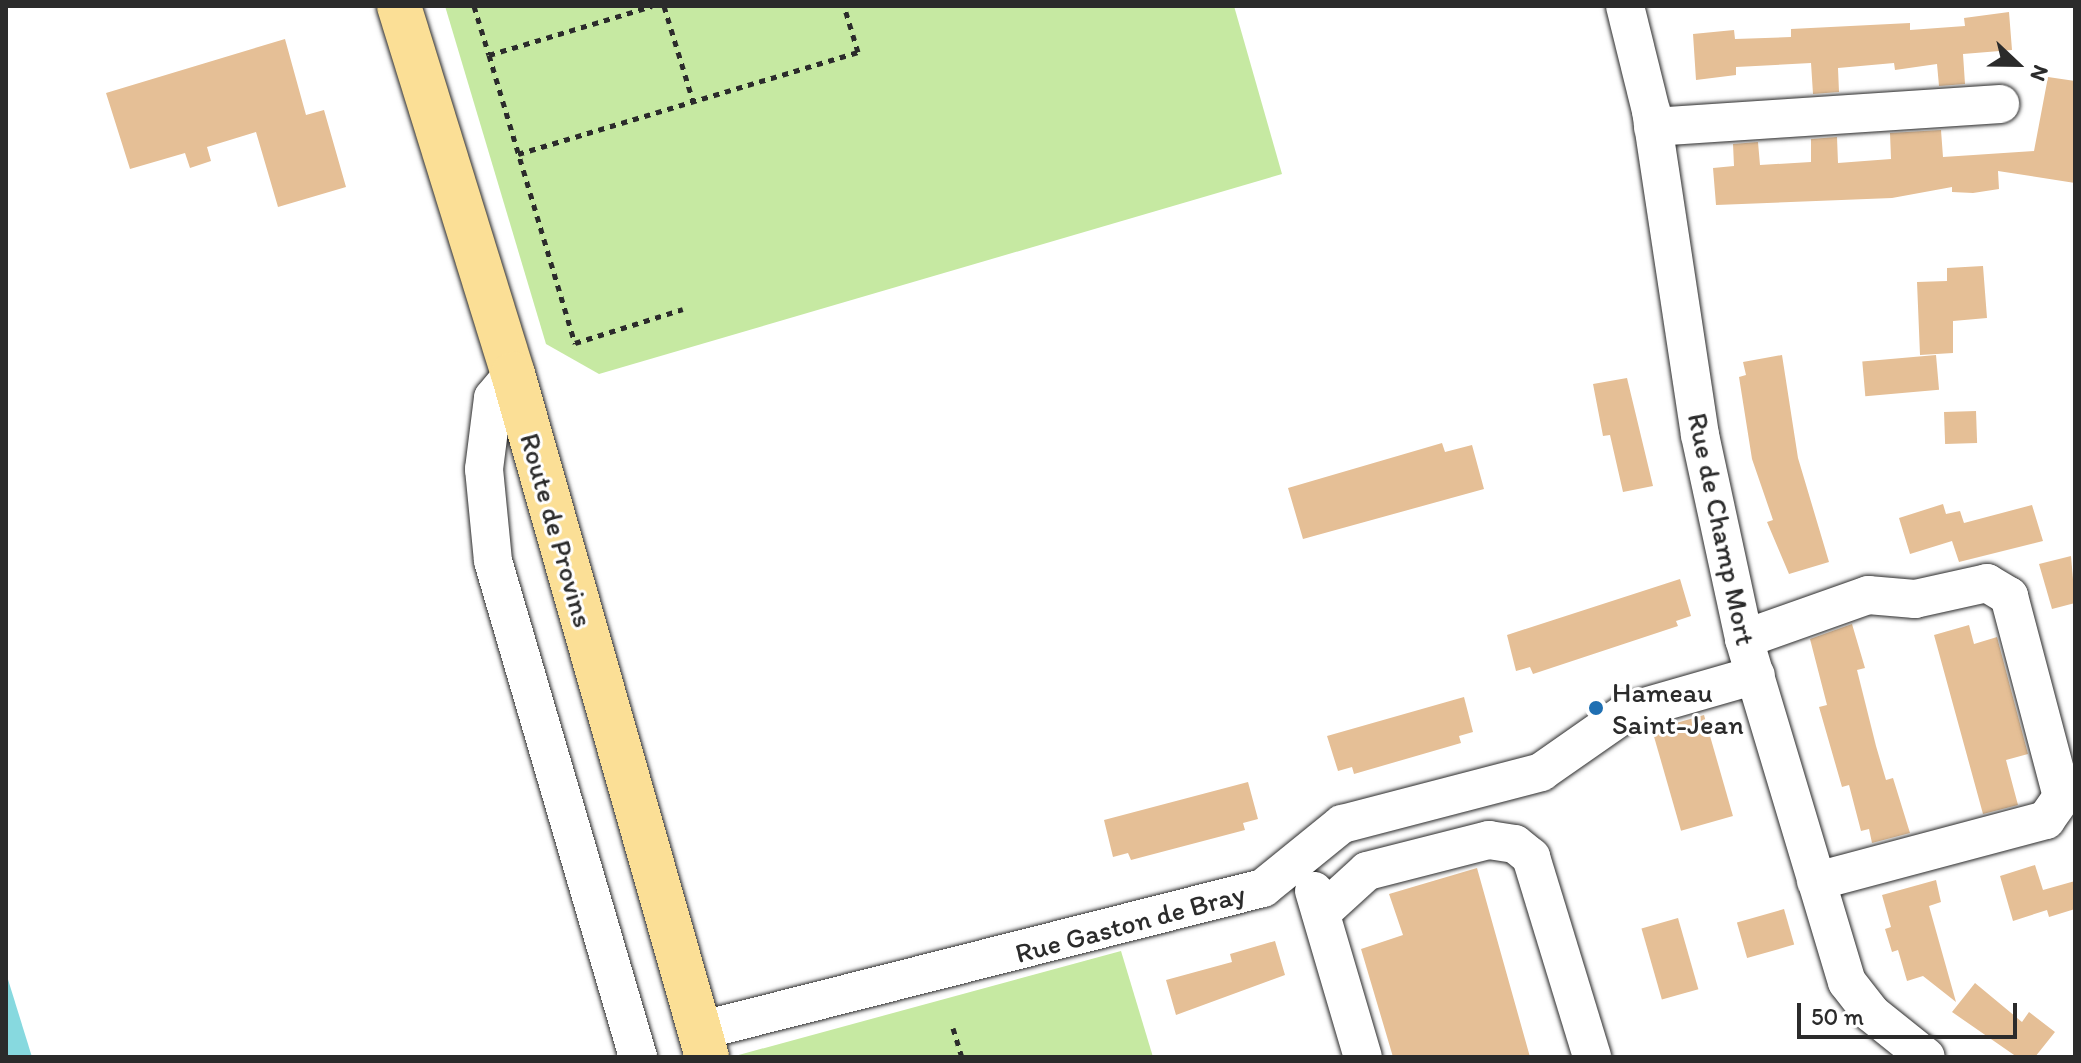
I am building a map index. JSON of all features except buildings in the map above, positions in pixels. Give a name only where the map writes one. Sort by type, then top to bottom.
[{"type":"main road","name":"Route de Provins","points":[[399,6],[513,374],[703,1044]]},
{"type":"street","name":"Rue de Champ Mort","points":[[1625,6],[1653,127],[1700,435],[1744,639],[1847,982],[1871,1013],[1926,1057]]},
{"type":"street","points":[[1653,127],[2000,104]]},
{"type":"street","points":[[513,374],[493,398],[484,469],[493,561],[638,1057]]},
{"type":"street","points":[[1744,639],[1868,595],[1915,599],[1987,583],[2009,596],[2062,797],[2046,820],[1816,881]]},
{"type":"street","name":"Rue Gaston de Bray","points":[[703,1044],[1263,888],[1304,858],[1342,824],[1541,772],[1627,712],[1756,675]]},
{"type":"street","points":[[1321,913],[1367,871],[1489,840],[1515,844],[1531,857],[1592,1057]]},
{"type":"street","points":[[1304,858],[1363,1057]]},
{"type":"path","points":[[474,6],[575,343],[683,309]]},
{"type":"path","points":[[489,55],[652,6]]},
{"type":"path","points":[[664,6],[693,101]]},
{"type":"path","points":[[518,154],[858,52],[844,6]]},
{"type":"path","points":[[953,1028],[962,1057]]},
{"type":"green space","points":[[445,6],[1234,6],[1282,174],[599,374],[546,344]]},
{"type":"green space","points":[[1121,951],[1153,1057],[735,1056]]},
{"type":"water","points":[[6,973],[32,1057],[6,1057]]},
{"type":"place","name":"Hameau Saint-Jean","points":[[1596,708]]}]
